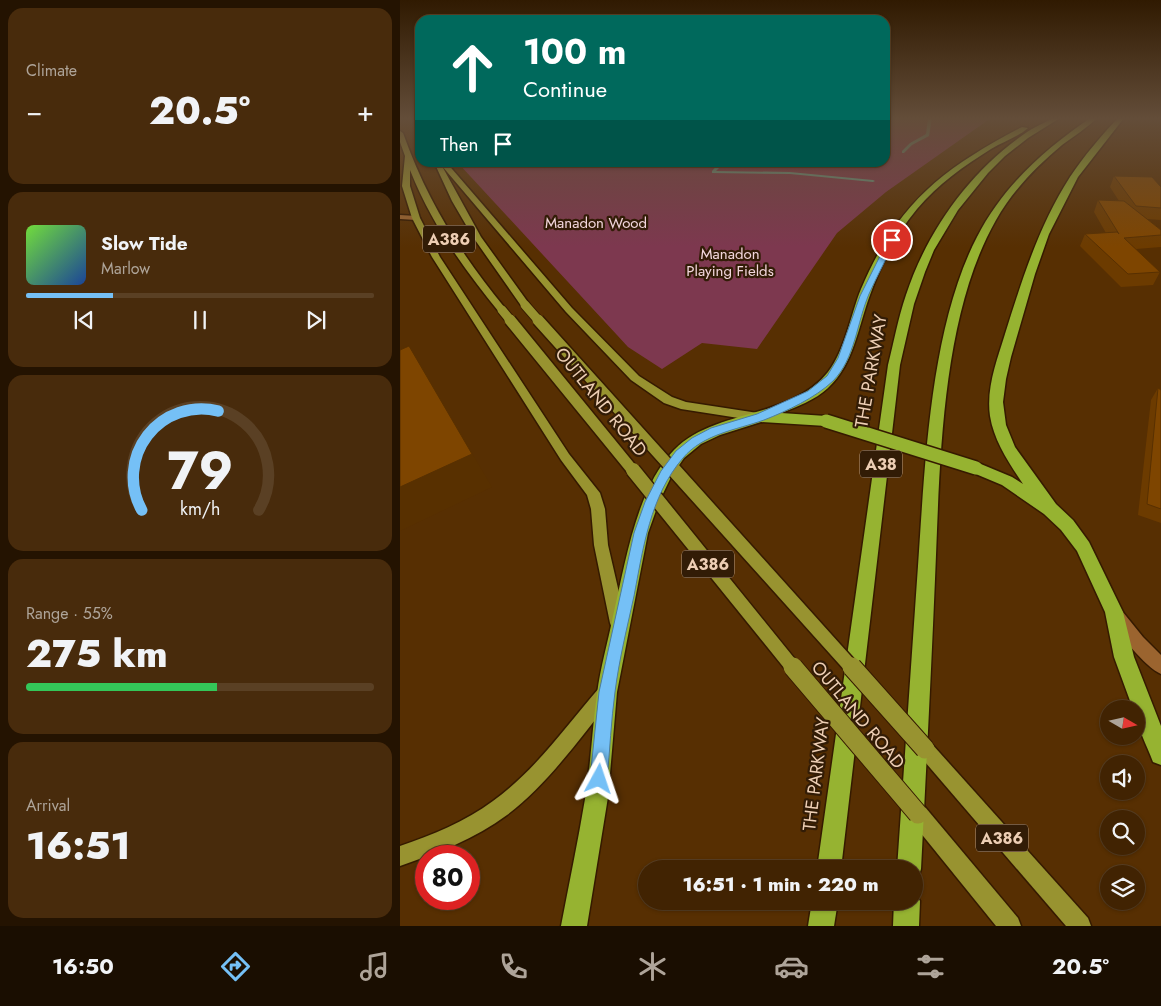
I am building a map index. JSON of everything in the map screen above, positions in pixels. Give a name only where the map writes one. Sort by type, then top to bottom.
[{"type":"highway","points":[[574,926],[597,797],[607,692],[640,533],[651,502],[665,474],[680,454],[696,440],[715,431],[760,417],[811,393],[830,378],[843,358],[864,296],[882,256],[902,223],[921,198],[956,167],[966,161]]},
{"type":"highway","name":"THE PARKWAY","points":[[830,860],[894,365],[911,295],[929,252],[950,215],[973,183],[994,161]]},
{"type":"highway","points":[[910,860],[933,465],[948,346],[969,265],[983,236],[1006,197],[1027,171],[1038,161]]},
{"type":"highway","points":[[1050,509],[1012,453],[999,424],[997,396],[1002,366],[1032,265],[1060,201],[1085,161]]},
{"type":"highway","points":[[760,417],[826,422],[976,468],[1007,481],[1050,509],[1067,525],[1083,547],[1114,612],[1124,658],[1161,754]]},
{"type":"highway","points":[[821,926],[824,910]]},
{"type":"highway","points":[[906,926],[907,910]]},
{"type":"main road","points":[[407,161],[403,188],[436,258],[565,457],[593,493],[598,509],[601,545],[620,631]]},
{"type":"main road","name":"OUTLAND ROAD","points":[[410,161],[429,204],[453,246],[502,310],[822,703],[918,814],[1010,926]]},
{"type":"main road","name":"OUTLAND ROAD","points":[[438,167],[454,198],[499,272],[525,305],[925,750],[1080,926]]},
{"type":"main road","points":[[446,167],[570,310],[635,378],[668,400],[685,406],[760,417]]},
{"type":"main road","points":[[400,856],[430,846],[466,829],[500,808],[529,783],[607,692]]},
{"type":"street","points":[[400,217],[416,218]]},
{"type":"street","points":[[1114,612],[1137,642],[1161,666]]},
{"type":"green space","points":[[890,161],[930,161],[886,192],[837,233],[757,349],[702,343],[662,369],[628,347],[462,167],[890,167]]},
{"type":"building","points":[[1114,176],[1152,177],[1161,187],[1161,208],[1136,206]]},
{"type":"building","points":[[1098,200],[1124,201],[1161,230],[1161,235],[1124,238],[1160,272],[1128,274],[1085,234],[1117,232],[1119,234]]},
{"type":"building","points":[[409,346],[472,454],[400,487],[400,350]]},
{"type":"building","points":[[1158,388],[1161,390],[1161,509],[1147,504]]},
{"type":"waterway","points":[[718,167],[713,172],[790,173],[873,181]]},
{"type":"route","points":[[599,779],[607,692],[632,568],[640,533],[651,502],[665,474],[680,454],[696,440],[715,431],[761,417],[811,393],[830,378],[843,358],[864,296],[882,256],[892,240]]},
{"type":"park label","name":"Manadon Wood","points":[[596,223]]},
{"type":"park label","name":"Manadon Playing Fields","points":[[730,262]]}]
